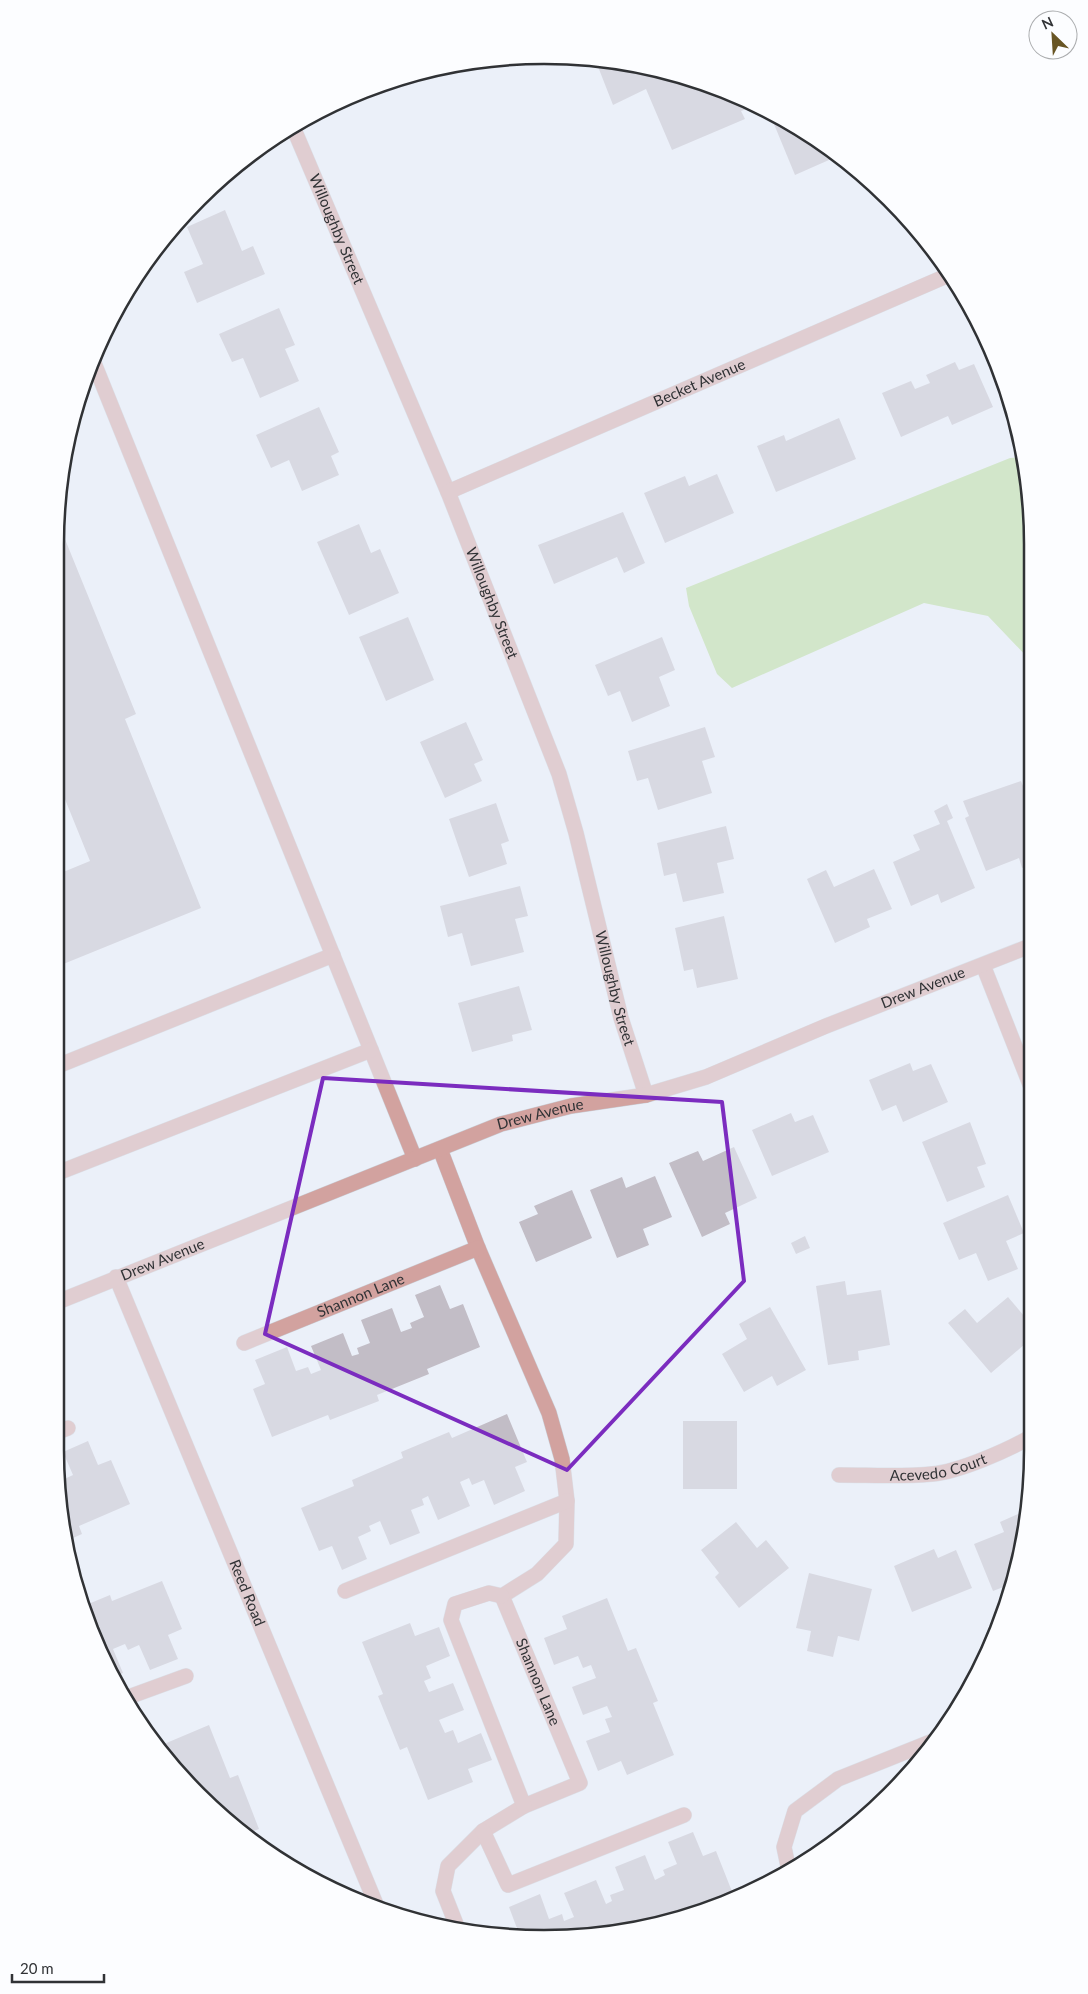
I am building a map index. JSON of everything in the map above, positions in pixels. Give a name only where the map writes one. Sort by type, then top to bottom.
[{"type":"street","name":"Willoughby Street","points":[[296,133],[448,492],[559,774],[576,833],[622,1018],[646,1094]]},
{"type":"street","name":"Becket Avenue","points":[[448,492],[943,277]]},
{"type":"street","points":[[97,369],[415,1159]]},
{"type":"street","name":"Drew Avenue","points":[[64,1299],[501,1124],[571,1106],[646,1094],[706,1077],[826,1026],[1024,948]]},
{"type":"street","points":[[64,1063],[333,955]]},
{"type":"street","points":[[983,965],[1024,1068]]},
{"type":"street","points":[[64,1170],[371,1050]]},
{"type":"street","points":[[440,1149],[478,1248],[549,1413],[562,1459],[567,1501],[566,1544],[537,1574],[502,1596],[489,1593],[455,1604],[451,1620],[524,1806]]},
{"type":"street","name":"Shannon Lane","points":[[244,1343],[478,1248]]},
{"type":"street","name":"Reed Road","points":[[116,1277],[374,1899]]},
{"type":"street","name":"Acevedo Court","points":[[839,1475],[934,1474],[974,1462],[1024,1441]]},
{"type":"street","points":[[345,1591],[567,1501]]},
{"type":"street","name":"Shannon Lane","points":[[455,1922],[443,1891],[448,1866],[483,1831],[524,1806],[580,1783],[502,1596]]},
{"type":"street","points":[[132,1696],[186,1676]]},
{"type":"street","points":[[787,1864],[784,1847],[795,1811],[838,1779],[922,1745]]},
{"type":"street","points":[[483,1831],[508,1885],[684,1814]]},
{"type":"highlighted area","points":[[323,1078],[722,1102],[744,1281],[567,1470],[265,1334]]},
{"type":"green space","points":[[1010,458],[1016,458],[1023,513],[1024,654],[988,616],[924,603],[732,688],[717,674],[689,606],[686,588]]},
{"type":"building","points":[[598,67],[668,80],[698,89],[747,109],[741,111],[745,119],[672,150],[646,89],[613,105]]},
{"type":"building","points":[[773,122],[831,159],[795,175]]},
{"type":"building","points":[[225,210],[242,251],[253,246],[265,274],[197,303],[184,272],[203,264],[187,227]]},
{"type":"building","points":[[279,308],[295,345],[285,349],[299,381],[260,398],[243,358],[232,362],[219,334]]},
{"type":"building","points":[[955,362],[959,370],[974,364],[993,407],[952,425],[948,416],[901,437],[882,393],[911,381],[915,389],[930,383],[926,375]]},
{"type":"building","points":[[319,407],[339,452],[331,456],[339,475],[302,491],[289,460],[271,468],[256,435]]},
{"type":"building","points":[[839,418],[856,459],[776,492],[757,446],[784,435],[786,441]]},
{"type":"building","points":[[717,474],[734,513],[665,543],[644,493],[685,476],[689,486]]},
{"type":"building","points":[[623,512],[645,563],[624,573],[617,557],[554,584],[538,545]]},
{"type":"building","points":[[359,524],[371,553],[380,549],[399,593],[349,615],[317,542]]},
{"type":"building","points":[[64,537],[136,714],[125,719],[201,908],[64,964],[64,872],[90,861],[64,797]]},
{"type":"building","points":[[408,617],[434,680],[386,701],[359,637]]},
{"type":"building","points":[[662,637],[675,670],[659,677],[670,706],[632,722],[620,691],[608,696],[595,665]]},
{"type":"building","points":[[466,722],[483,760],[474,764],[482,781],[445,798],[420,742]]},
{"type":"building","points":[[705,727],[715,757],[702,761],[712,793],[658,810],[648,778],[637,781],[628,751]]},
{"type":"building","points":[[1021,781],[1024,788],[1024,867],[1022,868],[1019,858],[986,871],[965,818],[969,816],[963,801]]},
{"type":"building","points":[[496,803],[509,841],[501,844],[507,864],[469,877],[449,819]]},
{"type":"building","points":[[947,804],[953,818],[947,821],[975,888],[941,903],[938,894],[911,906],[893,862],[920,850],[913,835],[940,824],[934,811]]},
{"type":"building","points":[[726,826],[734,859],[717,863],[724,893],[683,902],[676,873],[664,876],[657,843]]},
{"type":"building","points":[[874,869],[892,909],[867,919],[870,927],[835,943],[807,879],[826,870],[834,887]]},
{"type":"building","points":[[520,886],[528,916],[515,919],[524,952],[471,966],[462,933],[448,937],[440,906]]},
{"type":"building","points":[[724,916],[738,979],[697,988],[693,969],[684,971],[675,928]]},
{"type":"building","points":[[519,986],[532,1030],[512,1035],[513,1041],[472,1052],[458,1003]]},
{"type":"building","points":[[910,1063],[913,1071],[931,1064],[948,1102],[903,1122],[896,1105],[882,1111],[869,1080]]},
{"type":"building","points":[[791,1113],[795,1122],[813,1115],[829,1152],[772,1176],[752,1130]]},
{"type":"building","points":[[970,1122],[986,1164],[977,1167],[985,1187],[947,1202],[922,1142]]},
{"type":"building","points":[[734,1147],[757,1198],[725,1213],[730,1224],[702,1237],[669,1163],[698,1151],[703,1161]]},
{"type":"building","points":[[655,1176],[672,1217],[643,1229],[649,1245],[617,1258],[590,1190],[622,1177],[626,1188]]},
{"type":"building","points":[[572,1190],[592,1238],[536,1262],[519,1222],[538,1214],[534,1206]]},
{"type":"building","points":[[1008,1195],[1024,1233],[1006,1241],[1018,1269],[988,1281],[976,1253],[959,1260],[943,1223]]},
{"type":"building","points":[[805,1236],[810,1248],[796,1254],[791,1243]]},
{"type":"building","points":[[845,1281],[847,1295],[881,1290],[890,1345],[858,1351],[859,1360],[828,1365],[816,1286]]},
{"type":"building","points":[[440,1285],[450,1309],[463,1304],[480,1347],[427,1369],[429,1374],[377,1395],[379,1401],[330,1420],[328,1415],[272,1437],[253,1389],[265,1384],[255,1360],[287,1347],[296,1371],[308,1367],[311,1374],[321,1370],[311,1346],[343,1333],[352,1356],[359,1354],[357,1348],[370,1343],[361,1320],[392,1308],[401,1332],[412,1328],[410,1323],[424,1317],[415,1295]]},
{"type":"building","points":[[1008,1297],[1024,1316],[1024,1345],[991,1373],[948,1323],[965,1309],[977,1323]]},
{"type":"building","points":[[770,1307],[806,1370],[777,1386],[772,1376],[744,1392],[722,1354],[747,1339],[739,1324]]},
{"type":"building","points":[[507,1414],[527,1462],[515,1467],[525,1491],[494,1505],[484,1480],[472,1485],[469,1478],[460,1482],[470,1506],[438,1520],[428,1496],[422,1499],[424,1505],[411,1510],[420,1533],[390,1545],[380,1521],[369,1526],[371,1531],[358,1537],[367,1559],[342,1570],[332,1546],[319,1551],[301,1508],[354,1486],[352,1480],[403,1458],[401,1452],[449,1432],[452,1438]]},
{"type":"building","points":[[683,1421],[737,1421],[737,1489],[683,1489]]},
{"type":"building","points":[[88,1441],[98,1465],[111,1460],[130,1504],[79,1526],[82,1534],[72,1538],[65,1479],[73,1475],[64,1452]]},
{"type":"building","points":[[1020,1513],[1015,1544],[1004,1587],[993,1591],[974,1544],[1004,1532],[1000,1522]]},
{"type":"building","points":[[736,1522],[757,1548],[766,1540],[789,1568],[739,1608],[715,1577],[719,1573],[701,1550]]},
{"type":"building","points":[[934,1549],[938,1558],[956,1550],[972,1588],[912,1612],[894,1566]]},
{"type":"building","points":[[809,1573],[872,1589],[859,1641],[838,1636],[833,1657],[807,1651],[811,1631],[796,1628]]},
{"type":"building","points":[[162,1581],[182,1629],[168,1635],[178,1659],[150,1670],[139,1645],[128,1650],[125,1644],[113,1649],[123,1673],[120,1674],[100,1634],[89,1604],[110,1595],[112,1601]]},
{"type":"building","points":[[607,1598],[628,1651],[636,1648],[658,1701],[653,1703],[674,1755],[627,1775],[621,1761],[598,1771],[586,1741],[610,1732],[605,1719],[612,1717],[607,1706],[583,1715],[572,1687],[596,1678],[591,1665],[583,1668],[578,1656],[554,1665],[544,1638],[567,1629],[562,1616]]},
{"type":"building","points":[[410,1623],[415,1636],[439,1627],[450,1656],[426,1666],[431,1678],[424,1681],[429,1692],[453,1683],[464,1710],[439,1720],[445,1733],[453,1730],[458,1743],[481,1733],[492,1760],[468,1769],[473,1782],[428,1800],[407,1747],[400,1750],[378,1696],[383,1694],[362,1642]]},
{"type":"building","points":[[209,1725],[230,1778],[238,1775],[259,1829],[254,1831],[255,1833],[227,1811],[204,1790],[164,1744]]},
{"type":"building","points":[[693,1832],[703,1856],[716,1851],[732,1892],[698,1905],[638,1921],[575,1929],[517,1929],[509,1907],[540,1894],[549,1919],[562,1914],[564,1921],[574,1917],[564,1893],[596,1880],[606,1904],[612,1901],[610,1895],[624,1890],[615,1867],[645,1855],[655,1880],[665,1875],[663,1870],[677,1864],[668,1842]]}]
